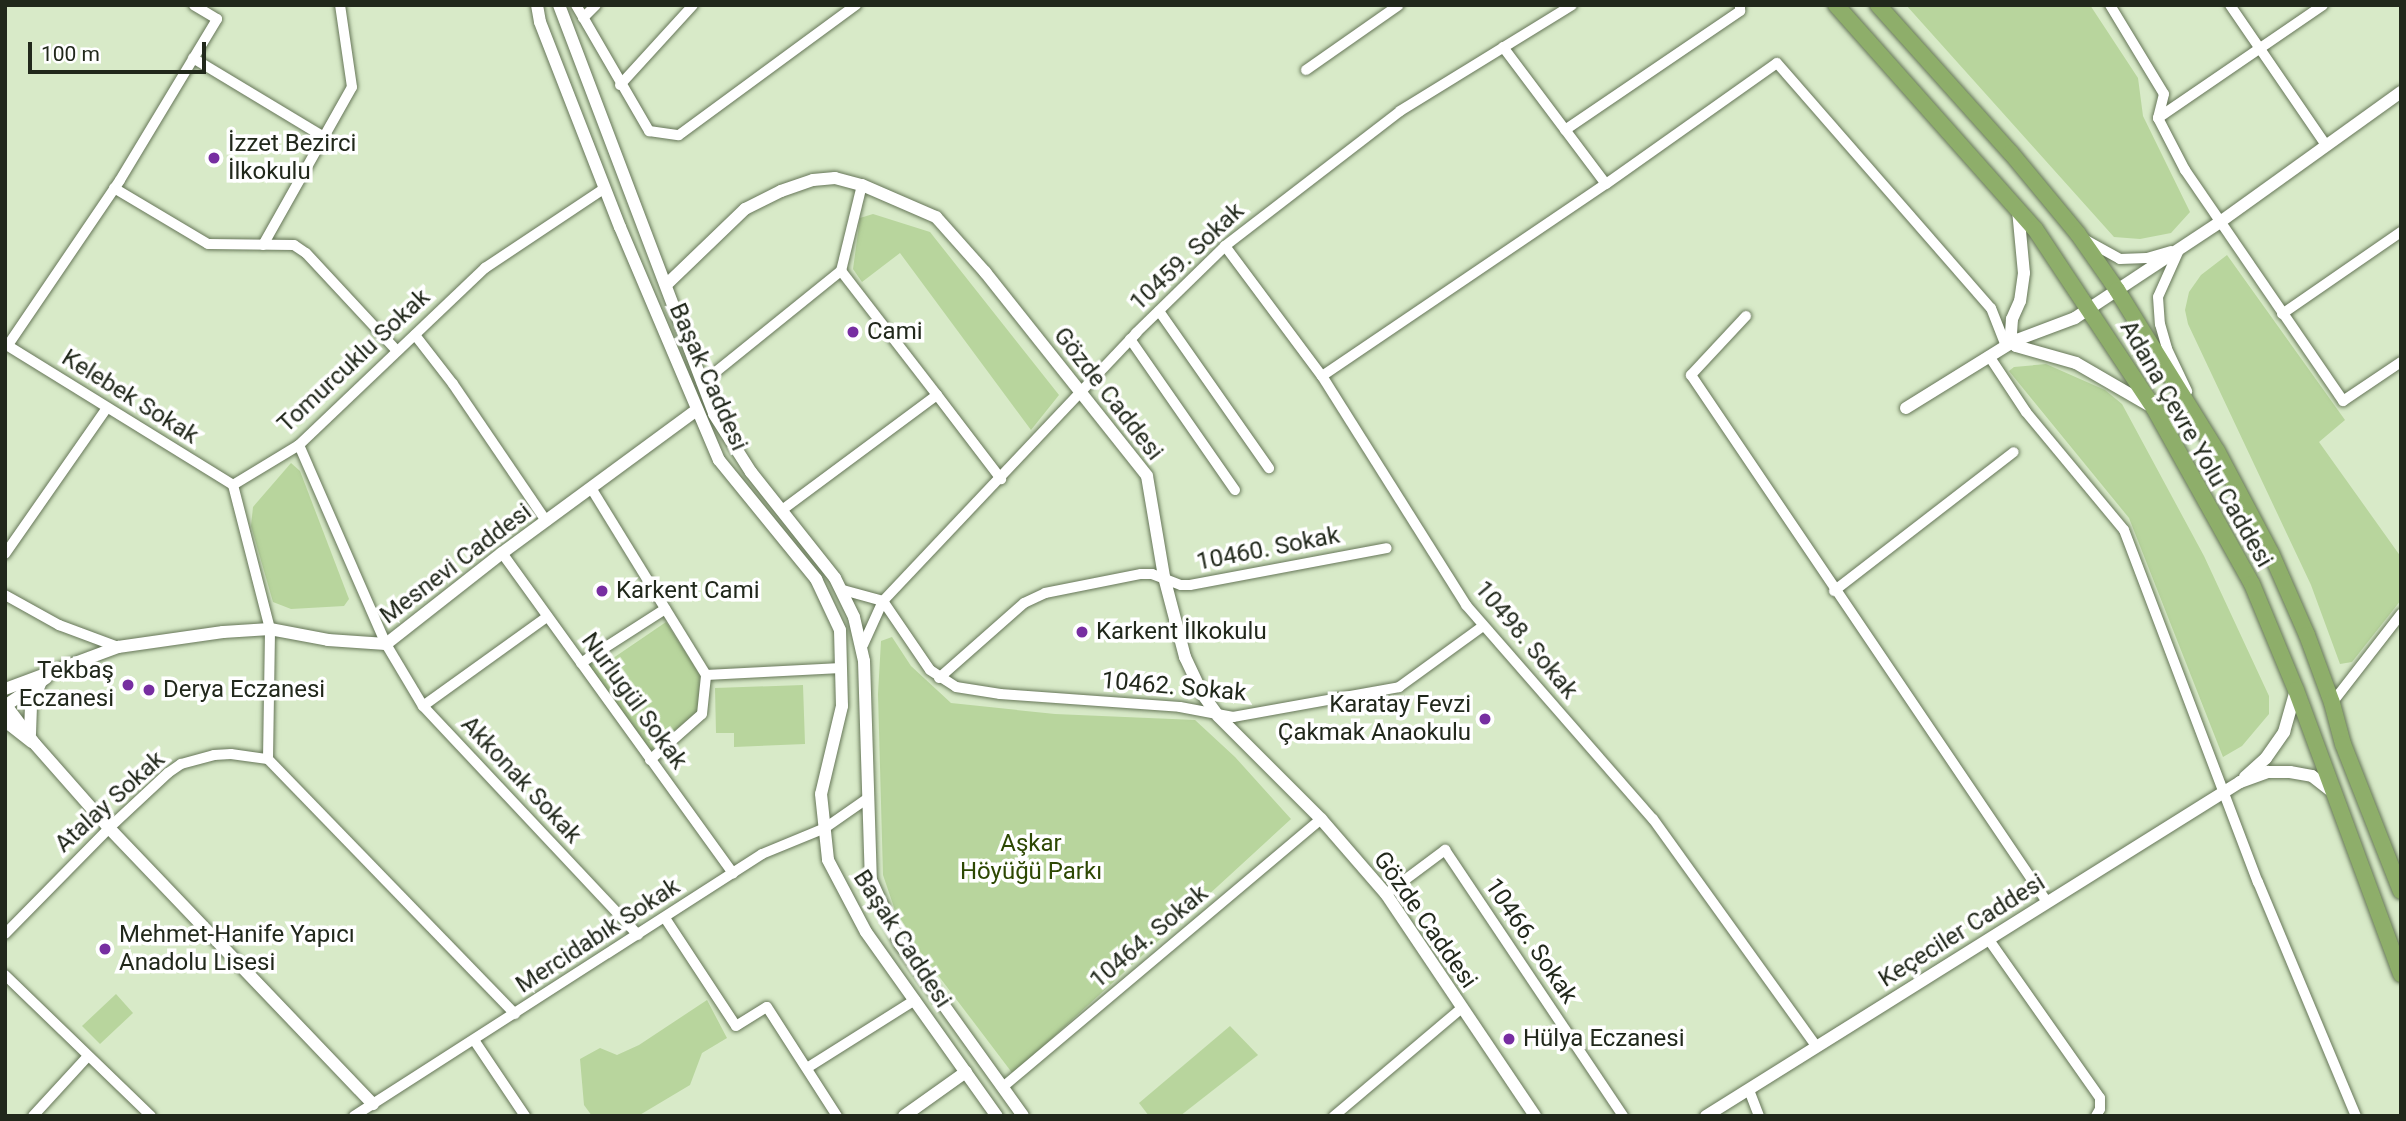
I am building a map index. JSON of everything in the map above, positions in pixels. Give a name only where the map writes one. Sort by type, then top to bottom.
[{"type":"highway","name":"Adana Çevre Yolu Caddesi","points":[[1836,5],[2035,229],[2090,307],[2154,408],[2252,584],[2296,690],[2401,974]]},
{"type":"highway","name":"Adana Çevre Yolu Caddesi","points":[[1878,5],[2011,153],[2078,234],[2117,290],[2217,451],[2271,553],[2332,703],[2343,744],[2401,891]]},
{"type":"street","points":[[194,5],[216,19]]},
{"type":"street","points":[[6,344],[114,188],[216,19],[217,5]]},
{"type":"street","points":[[263,245],[352,87],[340,5]]},
{"type":"street","name":"Başak Caddesi","points":[[537,5],[540,22],[605,188],[719,460],[816,579],[840,630],[842,706],[821,794],[828,860],[866,932],[997,1116]]},
{"type":"street","name":"Başak Caddesi","points":[[559,5],[714,414],[751,472],[843,590],[863,645],[871,880],[900,944],[1023,1116]]},
{"type":"street","points":[[576,5],[649,131],[679,135],[856,5]]},
{"type":"street","points":[[583,18],[596,5]]},
{"type":"street","points":[[620,85],[693,5]]},
{"type":"street","points":[[1306,70],[1399,5]]},
{"type":"street","name":"10459. Sokak","points":[[863,645],[883,601],[1001,479],[1130,339],[1225,246],[1400,111],[1572,5]]},
{"type":"street","points":[[1565,130],[1740,11],[1740,5]]},
{"type":"street","points":[[2110,5],[2164,94],[2158,118],[2185,170],[2343,401],[2401,362]]},
{"type":"street","points":[[2230,5],[2326,145]]},
{"type":"street","points":[[2158,118],[2323,5]]},
{"type":"street","points":[[1503,47],[1606,184]]},
{"type":"street","points":[[193,58],[324,136]]},
{"type":"street","points":[[1322,376],[1606,184],[1777,63],[1991,308],[2010,344],[2076,363],[2154,408]]},
{"type":"street","points":[[1906,408],[2010,344],[2075,318],[2220,222],[2401,92]]},
{"type":"street","name":"Gözde Caddesi","points":[[666,285],[744,209],[813,180],[835,178],[862,185],[936,217],[985,272],[1082,391],[1147,476],[1164,577],[1189,667],[1203,695],[1218,716],[1321,819],[1387,894],[1535,1116]]},
{"type":"street","points":[[702,383],[841,271],[862,185]]},
{"type":"street","points":[[114,188],[208,244],[295,245],[306,253],[397,351]]},
{"type":"street","name":"Tomurcuklu Sokak","points":[[233,485],[299,445],[485,268],[605,188]]},
{"type":"street","points":[[2010,344],[2012,319],[2020,301],[2024,272],[2018,210]]},
{"type":"street","points":[[2282,314],[2401,232]]},
{"type":"street","points":[[2078,234],[2120,259],[2147,258],[2179,250]]},
{"type":"street","name":"10498. Sokak","points":[[1225,246],[1322,376],[1450,581],[1483,626],[1653,819],[1816,1046]]},
{"type":"street","points":[[2179,250],[2158,297],[2160,324],[2167,349],[2217,451]]},
{"type":"street","points":[[841,271],[1001,479]]},
{"type":"street","points":[[1159,312],[1269,468]]},
{"type":"street","points":[[1746,316],[1691,376],[2047,902]]},
{"type":"street","points":[[415,335],[453,384],[546,521]]},
{"type":"street","points":[[1130,339],[1235,490]]},
{"type":"street","name":"Kelebek Sokak","points":[[6,344],[233,485]]},
{"type":"street","points":[[1989,356],[2026,412],[2124,530],[2223,791],[2356,1116]]},
{"type":"street","points":[[782,510],[937,395]]},
{"type":"street","points":[[5,554],[107,408]]},
{"type":"street","name":"Mesnevi Caddesi","points":[[5,689],[28,678],[62,669],[118,647],[223,632],[270,629],[328,640],[386,644],[502,553],[697,410]]},
{"type":"street","name":"Akkonak Sokak","points":[[299,445],[386,644],[423,706],[638,935]]},
{"type":"street","points":[[1834,591],[2014,452]]},
{"type":"street","points":[[233,485],[270,629],[268,759],[515,1014]]},
{"type":"street","points":[[590,488],[706,675],[702,714],[650,760]]},
{"type":"street","name":"10460. Sokak","points":[[939,678],[1034,597],[1142,574],[1164,577],[1181,585],[1191,585],[1387,548]]},
{"type":"street","name":"Nurlugül Sokak","points":[[502,553],[733,873]]},
{"type":"street","points":[[843,590],[883,601]]},
{"type":"street","points":[[5,595],[59,625],[118,647]]},
{"type":"street","name":"10462. Sokak","points":[[883,601],[922,660],[939,678],[956,687],[982,693],[1180,707],[1218,716],[1248,716],[1399,687],[1483,626]]},
{"type":"street","points":[[581,663],[666,610]]},
{"type":"street","points":[[2332,703],[2401,614]]},
{"type":"street","points":[[423,706],[547,617]]},
{"type":"street","points":[[706,675],[841,668]]},
{"type":"street","points":[[62,669],[41,680],[6,705],[29,738],[108,828],[373,1104]]},
{"type":"street","points":[[29,738],[31,706],[41,680]]},
{"type":"street","points":[[2240,782],[2266,758],[2284,732],[2296,690]]},
{"type":"street","points":[[5,721],[29,738]]},
{"type":"street","points":[[5,734],[29,738]]},
{"type":"street","name":"Atalay Sokak","points":[[5,934],[108,828],[155,784],[181,764],[231,754],[268,759]]},
{"type":"street","points":[[2240,782],[2269,772],[2290,772],[2312,776],[2333,793]]},
{"type":"street","name":"Keçeciler Caddesi","points":[[1706,1116],[2240,782]]},
{"type":"street","name":"Mercidabık Sokak","points":[[354,1116],[762,854],[824,828],[868,798]]},
{"type":"street","name":"10464. Sokak","points":[[1004,1086],[1321,819]]},
{"type":"street","name":"10466. Sokak","points":[[1387,894],[1445,850],[1623,1116]]},
{"type":"street","points":[[665,918],[736,1026],[767,1007],[837,1116]]},
{"type":"street","points":[[1989,940],[2100,1098],[2100,1109],[2096,1116]]},
{"type":"street","points":[[5,975],[151,1116]]},
{"type":"street","points":[[807,1068],[915,1000]]},
{"type":"street","points":[[1334,1116],[1462,1008]]},
{"type":"street","points":[[474,1040],[525,1116]]},
{"type":"street","points":[[33,1116],[87,1057]]},
{"type":"street","points":[[904,1116],[966,1072]]},
{"type":"street","points":[[1749,1090],[1759,1116]]},
{"type":"green space","points":[[1906,5],[2090,5],[2138,78],[2143,116],[2190,212],[2171,233],[2140,239],[2114,237]]},
{"type":"green space","points":[[873,214],[930,232],[1059,395],[1031,430],[900,253],[862,282],[853,269],[860,218]]},
{"type":"green space","points":[[2227,255],[2345,420],[2319,442],[2401,557],[2401,600],[2352,662],[2340,664],[2311,585],[2188,324],[2185,310],[2189,292],[2201,275]]},
{"type":"green space","points":[[2046,364],[2105,390],[2122,404],[2204,556],[2269,696],[2269,714],[2242,746],[2223,757],[2129,518],[2009,371],[2014,367]]},
{"type":"green space","points":[[291,463],[300,471],[349,599],[344,606],[291,609],[273,602],[251,526],[253,507]]},
{"type":"green space","points":[[666,622],[700,675],[698,711],[650,751],[588,665],[596,658],[603,665]]},
{"type":"green space","name":"Aşkar Höyüğü Parkı","points":[[892,637],[911,666],[951,703],[1055,714],[1195,720],[1235,757],[1291,819],[1013,1074],[900,925],[883,875],[878,694],[881,641]]},
{"type":"green space","points":[[803,685],[805,744],[734,747],[734,733],[716,733],[715,688]]},
{"type":"green space","points":[[116,994],[133,1013],[100,1044],[82,1026]]},
{"type":"green space","points":[[707,1000],[727,1038],[702,1053],[690,1085],[638,1116],[592,1116],[584,1105],[580,1059],[600,1048],[617,1055],[639,1045]]},
{"type":"green space","points":[[1230,1026],[1258,1055],[1180,1116],[1149,1116],[1139,1103]]},
{"type":"place","name":"İzzet Bezirci İlkokulu","points":[[214,158]]},
{"type":"place","name":"Cami","points":[[853,332]]},
{"type":"place","name":"Karkent Cami","points":[[602,591]]},
{"type":"place","name":"Karkent İlkokulu","points":[[1082,632]]},
{"type":"place","name":"Tekbaş Eczanesi","points":[[128,685]]},
{"type":"place","name":"Derya Eczanesi","points":[[149,690]]},
{"type":"place","name":"Karatay Fevzi Çakmak Anaokulu","points":[[1485,719]]},
{"type":"place","name":"Mehmet-Hanife Yapıcı Anadolu Lisesi","points":[[105,949]]},
{"type":"place","name":"Hülya Eczanesi","points":[[1509,1039]]}]
